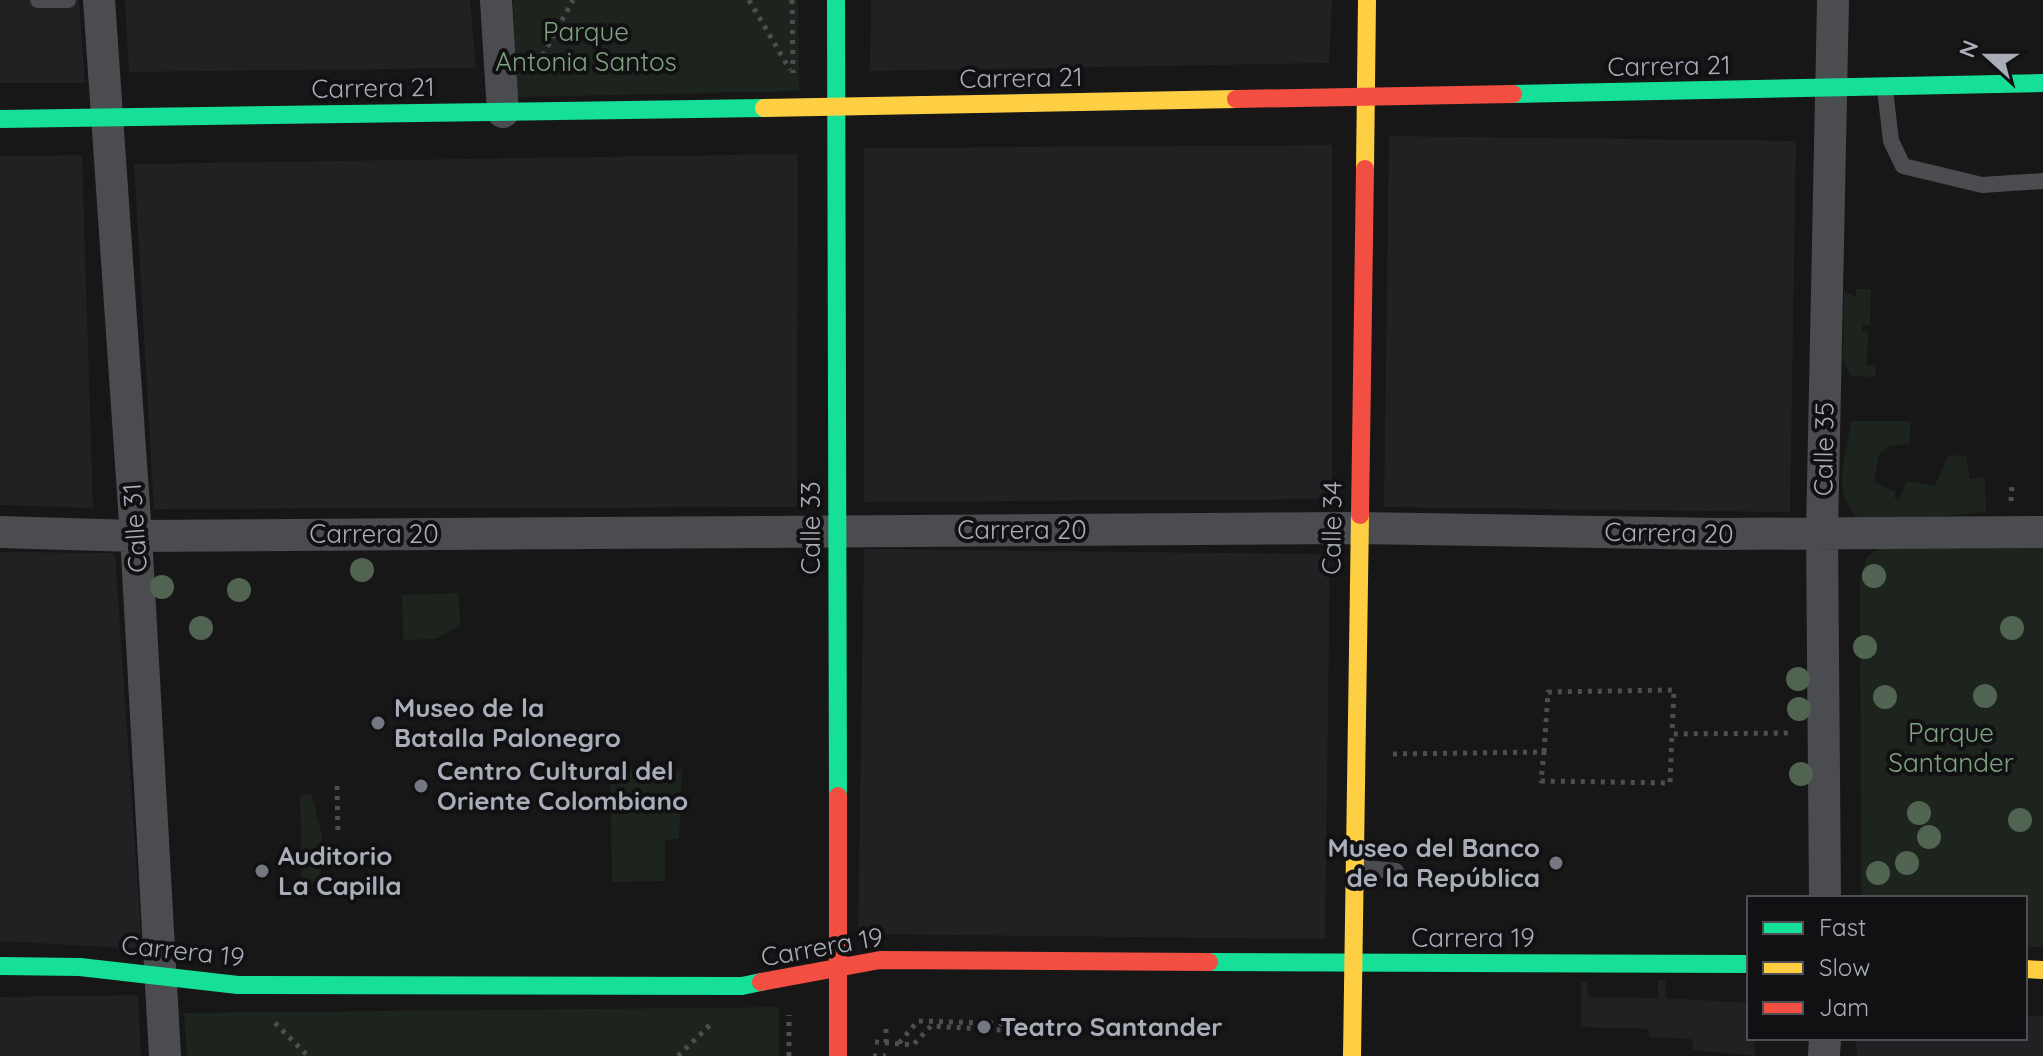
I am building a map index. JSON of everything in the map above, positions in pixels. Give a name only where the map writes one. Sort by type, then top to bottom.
[{"type":"street","name":"Calle 31","points":[[99,0],[136,536],[165,1056]]},
{"type":"street","points":[[496,0],[503,112]]},
{"type":"street","name":"Calle 33","points":[[836,0],[838,1056]]},
{"type":"street","name":"Calle 34","points":[[1352,1056],[1367,0]]},
{"type":"street","name":"Calle 35","points":[[1825,896],[1822,532],[1833,0]]},
{"type":"street","name":"Carrera 21","points":[[0,119],[1366,98],[2043,83]]},
{"type":"street","name":"Carrera 20","points":[[0,532],[136,536],[1358,528],[2043,532]]},
{"type":"street","name":"Carrera 19","points":[[0,966],[80,967],[238,985],[742,986],[783,981],[880,960],[1747,964]]},
{"type":"lane","points":[[38,0],[68,0]]},
{"type":"lane","points":[[1885,87],[1891,141],[1903,166],[1982,185],[2043,181]]},
{"type":"lane","points":[[1354,867],[1396,871]]},
{"type":"path","points":[[529,81],[573,0]]},
{"type":"path","points":[[749,0],[793,74],[792,0]]},
{"type":"path","points":[[1674,690],[1670,783],[1541,781],[1544,752],[1548,692],[1674,690]]},
{"type":"path","points":[[1672,734],[1824,733]]},
{"type":"path","points":[[1356,754],[1544,752]]},
{"type":"path","points":[[337,786],[338,836]]},
{"type":"path","points":[[789,1010],[789,1056]]},
{"type":"path","points":[[898,1044],[918,1021],[1017,1028],[931,1026],[913,1045]]},
{"type":"path","points":[[886,1028],[886,1043]]},
{"type":"shaded area","points":[[0,0],[79,0],[85,83],[0,83]]},
{"type":"shaded area","points":[[125,0],[470,0],[476,68],[129,72]]},
{"type":"shaded area","points":[[871,0],[1332,0],[1329,63],[870,71]]},
{"type":"shaded area","points":[[1389,136],[1796,141],[1790,512],[1384,507]]},
{"type":"shaded area","points":[[1332,145],[1332,499],[864,502],[864,148]]},
{"type":"shaded area","points":[[798,154],[797,507],[154,509],[134,164]]},
{"type":"shaded area","points":[[82,155],[93,508],[0,505],[0,156]]},
{"type":"shaded area","points":[[864,549],[1330,554],[1325,939],[858,934]]},
{"type":"shaded area","points":[[0,552],[115,553],[142,949],[0,941]]},
{"type":"shaded area","points":[[1658,980],[1665,980],[1666,998],[1747,1003],[1747,1040],[1755,1040],[1755,1056],[1693,1050],[1692,1039],[1649,1037],[1648,1029],[1581,1027],[1581,982],[1587,982],[1588,997],[1658,998]]},
{"type":"shaded area","points":[[138,995],[141,1056],[0,1056],[0,997]]},
{"type":"shaded area","points":[[2027,1016],[2043,1016],[2043,1056],[1857,1056],[1856,1040],[2027,1040]]},
{"type":"green space","name":"Parque Antonia Santos","points":[[513,0],[798,0],[799,91],[518,97]]},
{"type":"green space","points":[[1856,289],[1871,289],[1870,325],[1863,325],[1862,332],[1868,332],[1867,365],[1875,365],[1876,377],[1851,376],[1843,359],[1844,292],[1856,297]]},
{"type":"green space","points":[[1851,421],[1911,421],[1909,444],[1889,446],[1879,454],[1874,482],[1896,492],[1894,497],[1899,500],[1907,481],[1935,486],[1948,455],[1966,456],[1970,479],[1985,477],[1986,512],[1863,524],[1852,511],[1843,488],[1843,464]]},
{"type":"green space","name":"Parque Santander","points":[[2043,548],[2043,947],[2027,947],[2027,896],[1861,896],[1860,580],[1866,558],[1878,549]]},
{"type":"green space","points":[[459,593],[460,626],[436,639],[403,640],[402,595]]},
{"type":"green space","points":[[682,769],[679,839],[665,840],[665,881],[612,882],[610,770]]},
{"type":"green space","points":[[311,794],[322,835],[320,882],[302,881],[300,795]]},
{"type":"green space","points":[[779,1007],[779,1056],[187,1056],[184,1013]]},
{"type":"traffic: fast","points":[[836,0],[838,796]]},
{"type":"traffic: fast","points":[[1513,94],[2043,83]]},
{"type":"traffic: fast","points":[[0,119],[764,108]]},
{"type":"traffic: fast","points":[[1209,962],[1747,964]]},
{"type":"traffic: fast","points":[[0,966],[80,967],[238,985],[742,986],[761,982]]},
{"type":"traffic: slow","points":[[1365,169],[1367,0]]},
{"type":"traffic: slow","points":[[764,108],[1236,99]]},
{"type":"traffic: slow","points":[[1352,1056],[1360,515]]},
{"type":"traffic: slow","points":[[2027,969],[2043,970]]},
{"type":"traffic: jam","points":[[1236,99],[1513,94]]},
{"type":"traffic: jam","points":[[1360,515],[1365,169]]},
{"type":"traffic: jam","points":[[838,796],[838,1056]]},
{"type":"traffic: jam","points":[[761,982],[880,960],[1209,962]]},
{"type":"place","name":"Museo de la Batalla Palonegro","points":[[378,723]]},
{"type":"place","name":"Centro Cultural del Oriente Colombiano","points":[[421,786]]},
{"type":"place","name":"Museo del Banco de la República","points":[[1556,863]]},
{"type":"place","name":"Auditorio La Capilla","points":[[262,871]]},
{"type":"place","name":"Teatro Santander","points":[[984,1027]]}]
